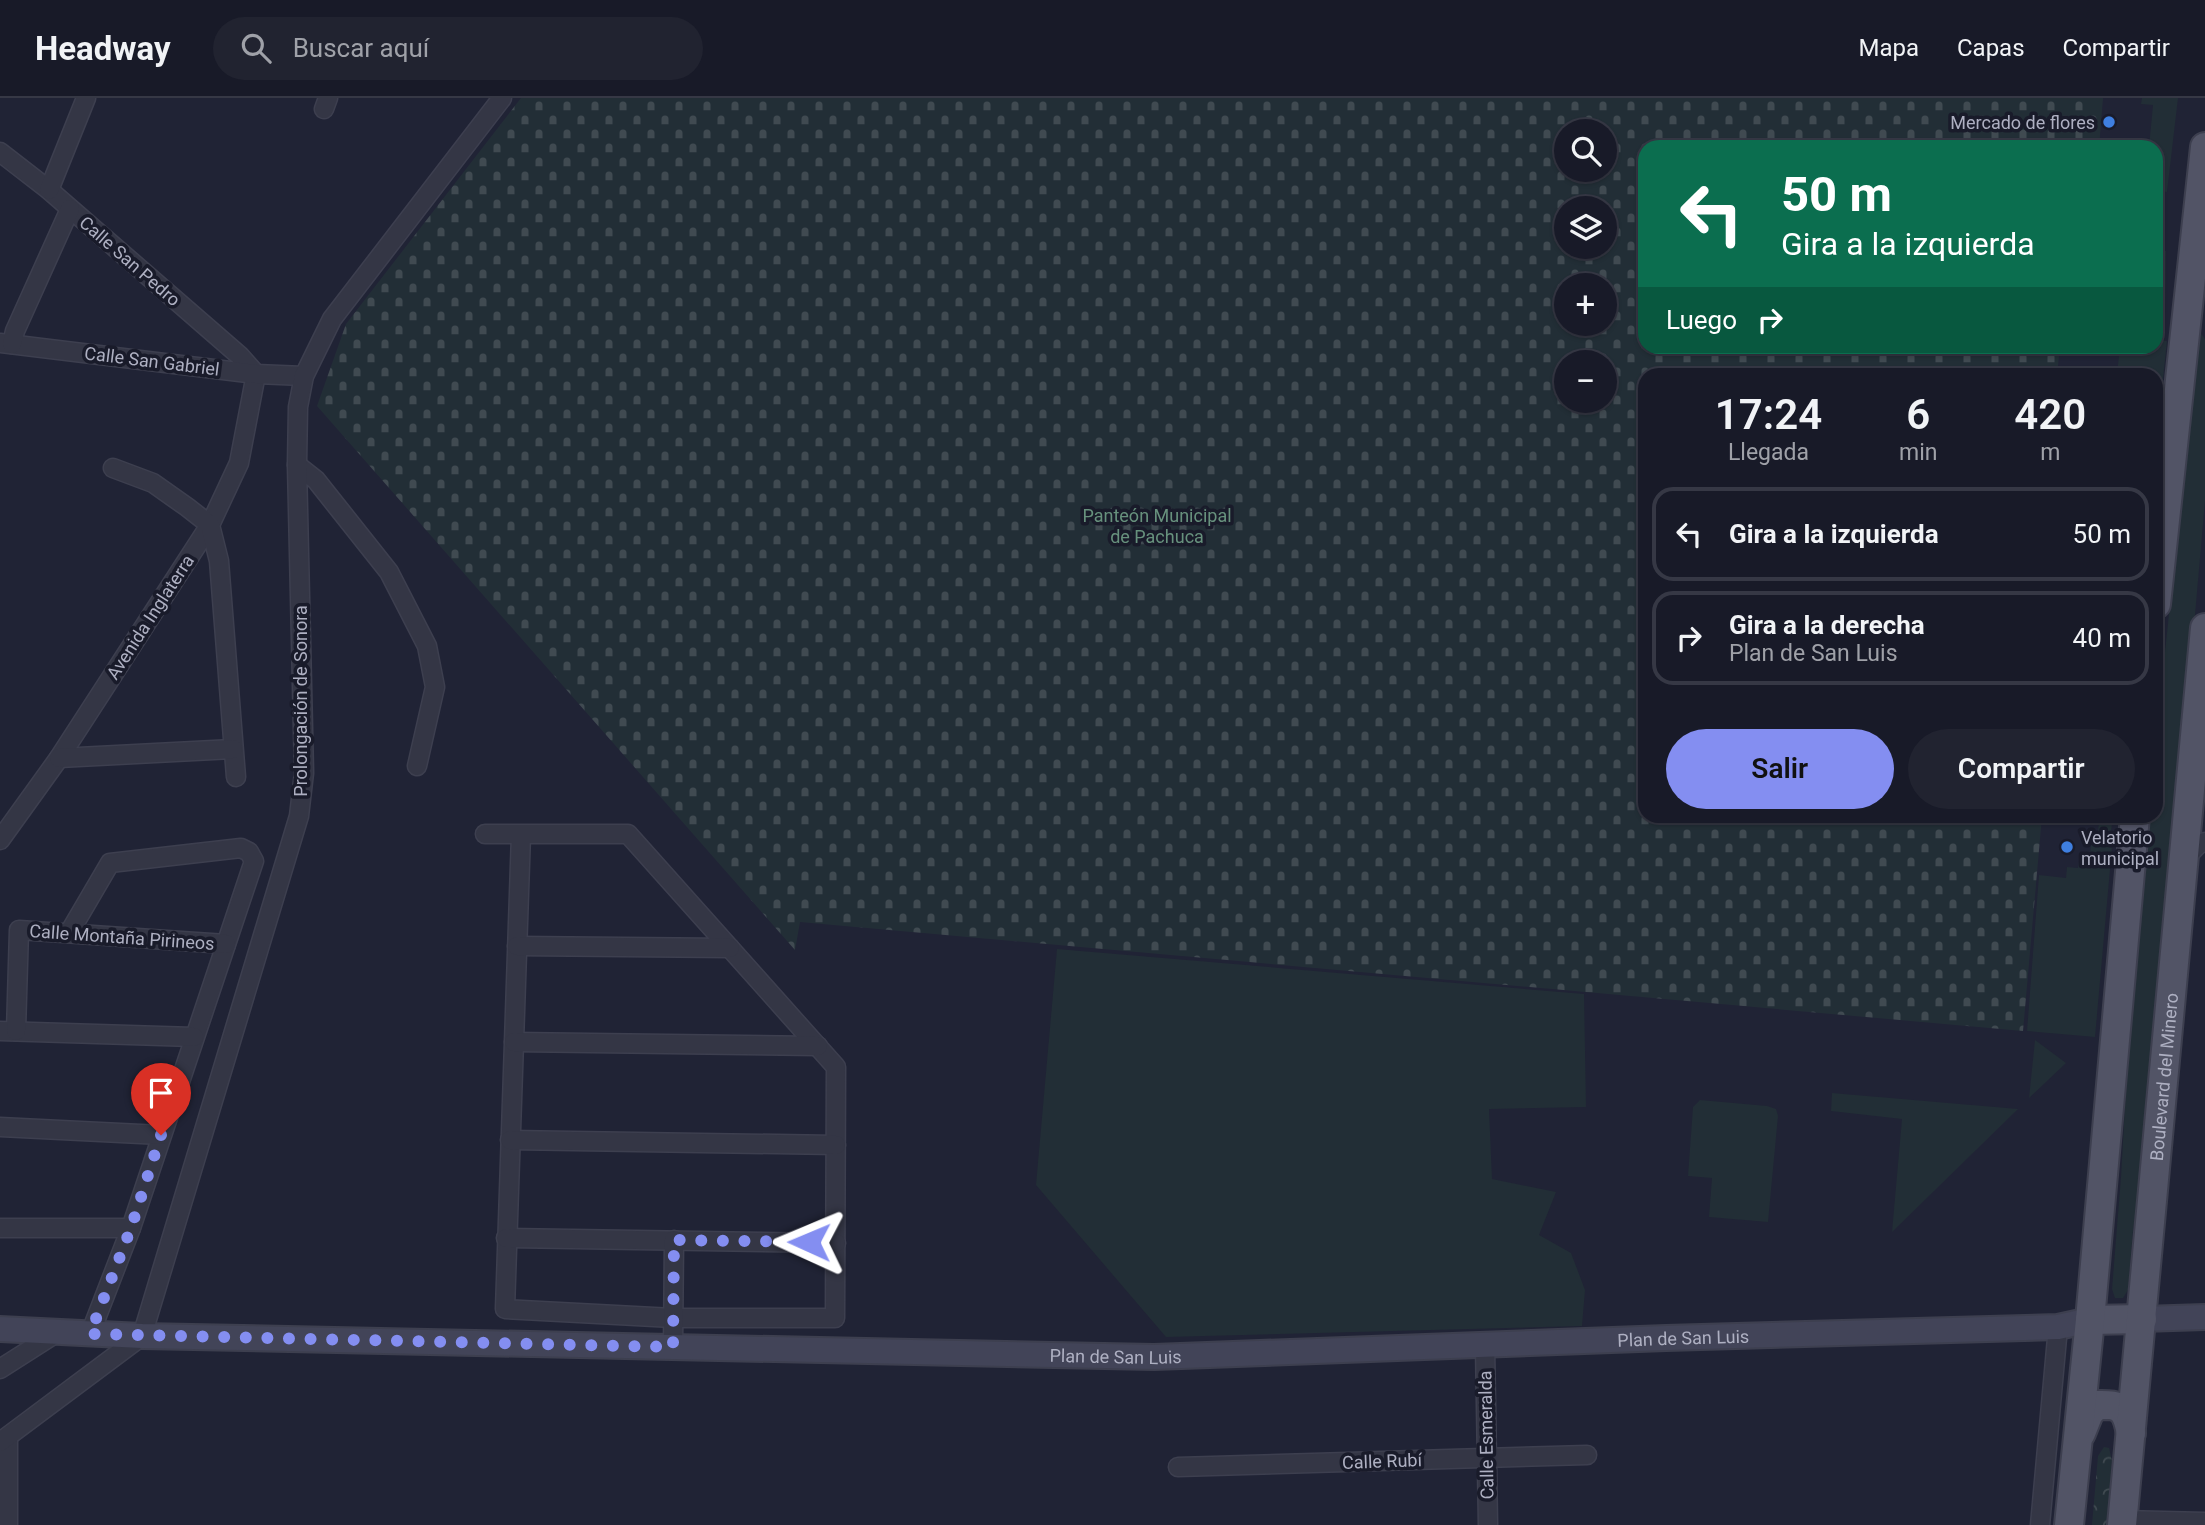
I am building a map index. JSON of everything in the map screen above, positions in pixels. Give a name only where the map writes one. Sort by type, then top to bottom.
[{"type":"main road","points":[[2163,555],[2197,316],[2205,148]]},
{"type":"main road","name":"Boulevard del Minero","points":[[2122,1522],[2194,851],[2205,628]]},
{"type":"main road","points":[[2070,1525],[2134,823]]},
{"type":"main road","points":[[2090,1320],[2142,1319]]},
{"type":"main road","points":[[2078,1444],[2089,1413],[2097,1405],[2111,1405],[2122,1409],[2128,1418],[2131,1433]]},
{"type":"street","points":[[49,190],[86,98]]},
{"type":"street","name":"Prolongación de Sonora","points":[[142,1336],[299,816],[304,773],[297,465],[298,407],[304,376],[332,319],[502,98]]},
{"type":"street","name":"Calle San Pedro","points":[[0,152],[49,190],[240,356],[256,374]]},
{"type":"street","points":[[7,335],[70,209]]},
{"type":"street","name":"Calle San Gabriel","points":[[7,335],[256,374],[304,376]]},
{"type":"street","name":"Avenida Inglaterra","points":[[0,840],[59,758],[210,525],[239,463],[256,374]]},
{"type":"street","points":[[297,465],[316,480],[389,572],[427,646],[435,687],[417,765]]},
{"type":"street","points":[[113,467],[153,483],[210,525],[219,561],[236,777]]},
{"type":"street","points":[[59,758],[233,749]]},
{"type":"street","points":[[485,834],[521,834],[628,834],[836,1066],[835,1318],[673,1318],[505,1309],[521,834]]},
{"type":"street","points":[[69,933],[110,863],[241,848],[249,852],[254,861],[131,1228],[90,1334]]},
{"type":"street","name":"Calle Montaña Pirineos","points":[[8,1031],[19,930],[226,944]]},
{"type":"street","points":[[517,946],[730,948]]},
{"type":"street","points":[[8,1031],[194,1037]]},
{"type":"street","points":[[514,1042],[818,1046]]},
{"type":"street","points":[[0,1127],[161,1135]]},
{"type":"street","points":[[510,1140],[836,1145]]},
{"type":"street","points":[[0,1228],[131,1228]]},
{"type":"street","points":[[506,1238],[836,1243]]},
{"type":"street","points":[[673,1347],[674,1240]]},
{"type":"street","points":[[2142,1319],[2205,1317]]},
{"type":"street","name":"Plan de San Luis","points":[[0,1329],[142,1336],[1154,1357],[2058,1327],[2090,1320]]},
{"type":"street","points":[[2040,1525],[2058,1327]]},
{"type":"street","points":[[0,1369],[58,1332]]},
{"type":"street","points":[[8,1525],[4,1440],[142,1336]]},
{"type":"street","name":"Calle Esmeralda","points":[[1485,1345],[1488,1525]]},
{"type":"street","name":"Calle Rubí","points":[[1178,1467],[1587,1455]]},
{"type":"street","points":[[2122,1522],[2205,1522]]},
{"type":"green space","name":"Panteón Municipal de Pachuca","points":[[521,98],[2103,98],[2100,140],[1638,140],[1638,354],[2059,354],[2058,368],[1638,368],[1638,823],[2041,823],[2023,1031],[800,922],[795,950],[317,406],[346,324]]},
{"type":"green space","points":[[2142,98],[2178,98],[2167,192],[2163,192],[2163,140],[2150,140],[2153,105],[2141,104]]},
{"type":"green space","points":[[2163,251],[2166,251],[2163,314]]},
{"type":"green space","points":[[2199,330],[2205,339],[2205,501],[2152,1105],[2133,1230],[2128,1290],[2123,1298],[2115,1298],[2112,1289],[2131,998],[2147,823],[2163,823],[2163,671]]},
{"type":"green space","points":[[2163,341],[2167,341],[2163,379],[2163,368],[2118,368],[2119,354],[2163,354]]},
{"type":"green space","points":[[2099,823],[2112,823],[2110,839],[2097,838]]},
{"type":"green space","points":[[2091,845],[2112,847],[2095,1037],[2027,1031],[2039,875],[2066,878],[2067,867],[2078,868],[2080,854],[2090,854]]},
{"type":"green space","points":[[1057,949],[1584,994],[1586,1107],[1489,1109],[1492,1179],[1556,1192],[1539,1235],[1571,1253],[1585,1290],[1582,1326],[1166,1337],[1036,1185]]},
{"type":"green space","points":[[2035,1040],[2066,1063],[2029,1098]]},
{"type":"green space","points":[[1832,1093],[2018,1109],[1892,1232],[1902,1119],[1831,1111]]},
{"type":"green space","points":[[1700,1100],[1776,1109],[1778,1116],[1768,1222],[1709,1217],[1712,1178],[1688,1176],[1693,1107]]},
{"type":"green space","points":[[2104,1447],[2109,1448],[2112,1461],[2107,1525],[2092,1525],[2098,1456]]},
{"type":"place","name":"Mercado de flores","points":[[2109,122]]},
{"type":"place","name":"Velatorio municipal","points":[[2067,847]]},
{"type":"route","points":[[161,1135],[131,1228],[90,1334],[673,1347],[674,1240],[809,1242]]}]
